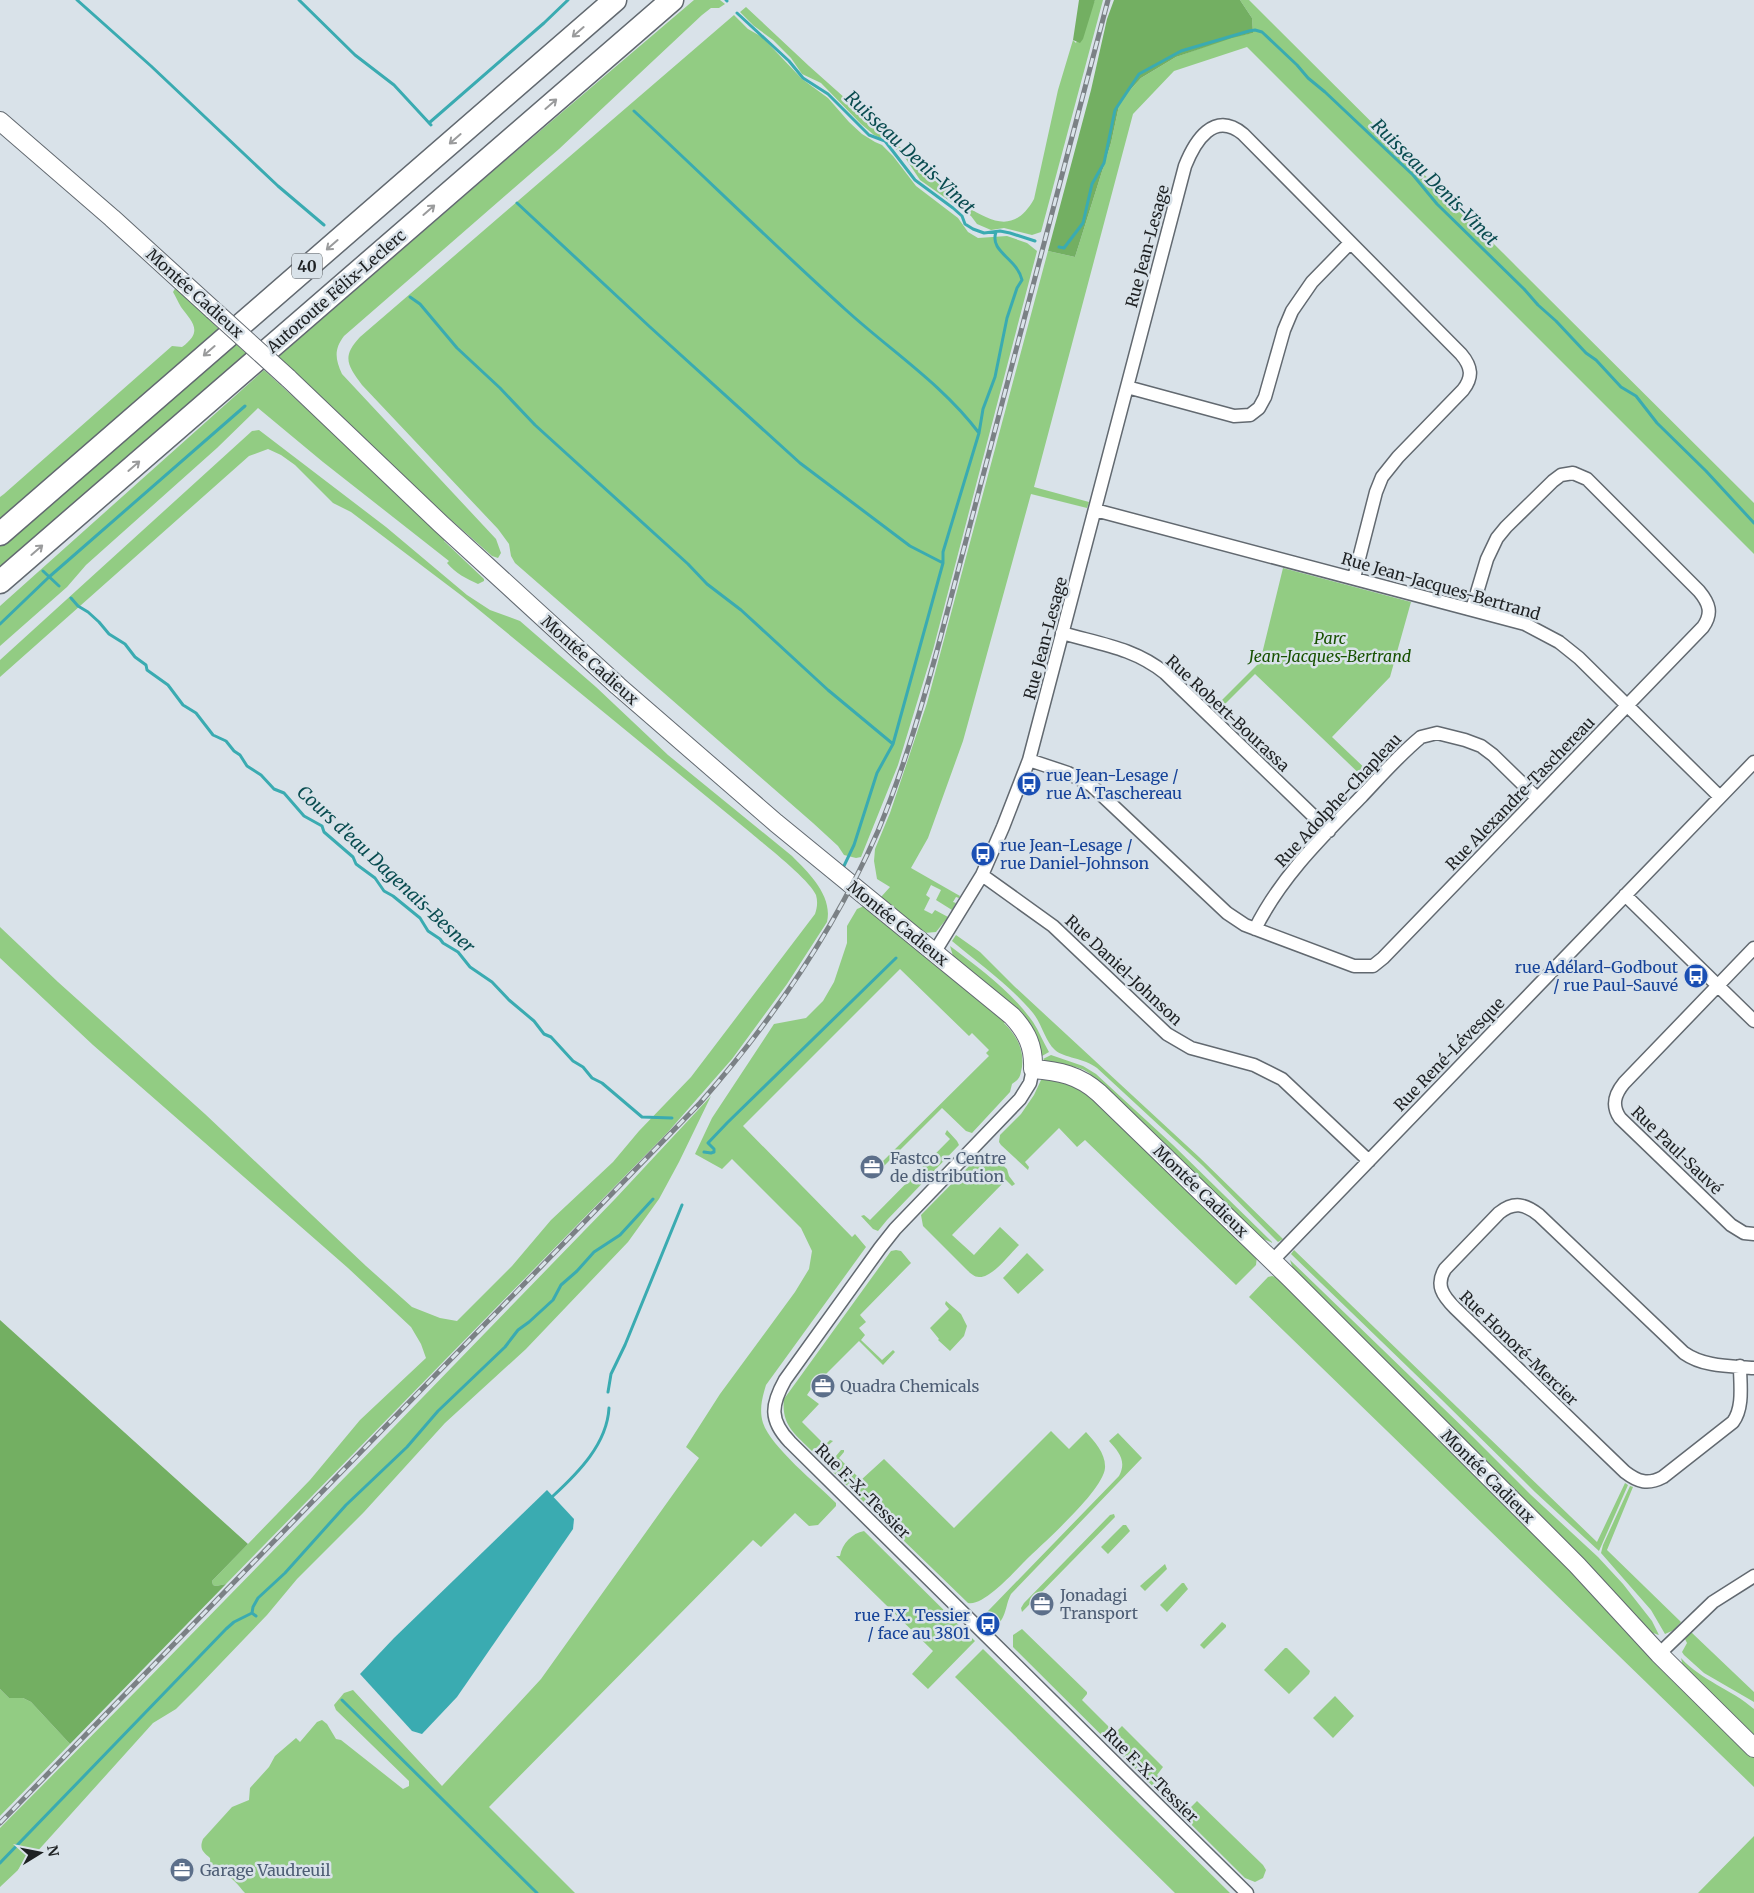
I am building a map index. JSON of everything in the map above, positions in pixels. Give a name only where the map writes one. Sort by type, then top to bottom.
[{"type":"highway","name":"40","points":[[0,534],[615,0]]},
{"type":"highway","name":"Autoroute Félix-Leclerc","points":[[0,582],[672,0]]},
{"type":"street","name":"Montée Cadieux","points":[[0,120],[112,218],[288,378],[441,524],[618,686],[776,824],[998,1004],[1019,1024],[1029,1038],[1033,1069],[1069,1074],[1093,1087],[1183,1172],[1563,1552],[1659,1654],[1754,1748]]},
{"type":"street","name":"Rue Jean-Lesage","points":[[934,952],[982,875],[1029,760],[1185,166],[1196,144],[1210,129],[1229,126],[1238,130],[1462,354],[1471,371],[1469,380],[1463,390],[1398,456],[1382,477],[1376,492],[1354,578]]},
{"type":"street","points":[[1127,387],[1234,416],[1245,416],[1255,412],[1265,398],[1284,330],[1292,311],[1312,282],[1350,243]]},
{"type":"street","name":"Rue Alexandre-Taschereau","points":[[1029,760],[1068,773],[1091,785],[1227,913],[1245,925],[1354,966],[1373,966],[1383,958],[1703,627],[1709,617],[1709,605],[1698,591],[1583,477],[1569,473],[1557,478],[1501,532],[1487,558],[1472,609]]},
{"type":"street","name":"Rue Jean-Jacques-Bertrand","points":[[1095,510],[1525,624],[1560,642],[1579,658],[1720,797]]},
{"type":"street","name":"Rue Robert-Bourassa","points":[[1062,633],[1133,653],[1158,668],[1329,831]]},
{"type":"street","name":"Rue Adolphe-Chapleau","points":[[1255,929],[1264,910],[1289,874],[1421,737],[1432,733],[1444,734],[1481,746],[1493,754],[1537,798]]},
{"type":"street","name":"Rue René-Lévesque","points":[[1272,1261],[1754,762]]},
{"type":"street","name":"Rue Daniel-Johnson","points":[[982,875],[1053,926],[1167,1034],[1191,1048],[1254,1065],[1282,1079],[1369,1161]]},
{"type":"street","points":[[1625,895],[1754,1021]]},
{"type":"street","name":"Rue Paul-Sauvé","points":[[1754,948],[1619,1089],[1615,1098],[1617,1114],[1624,1122],[1731,1225],[1744,1233],[1754,1234]]},
{"type":"street","name":"Rue F.-X.-Tessier","points":[[1033,1069],[1030,1083],[1020,1099],[895,1229],[880,1248],[786,1380],[776,1397],[775,1418],[779,1429],[790,1442],[1247,1893]]},
{"type":"street","name":"Rue Honoré-Mercier","points":[[1740,1366],[1740,1405],[1738,1414],[1733,1422],[1663,1477],[1652,1482],[1637,1480],[1625,1472],[1446,1300],[1441,1290],[1441,1277],[1445,1269],[1499,1213],[1509,1206],[1523,1205],[1539,1215],[1684,1354],[1702,1362],[1740,1366],[1754,1368]]},
{"type":"street","points":[[1659,1654],[1713,1602],[1754,1576]]},
{"type":"green space","points":[[694,0],[720,0],[725,4],[719,8],[711,8],[702,15],[559,149],[344,336],[338,345],[337,359],[342,374],[496,539],[501,553],[498,558],[492,556],[383,459],[276,359]]},
{"type":"green space","points":[[1079,0],[1095,0],[1083,39],[1080,43],[1073,40]]},
{"type":"green space","points":[[1095,0],[1103,0],[1041,232],[1032,235],[1004,228],[991,230],[977,224],[971,216],[920,180],[906,159],[889,142],[874,135],[861,124],[821,83],[802,74],[791,58],[773,40],[754,26],[740,12],[746,7],[966,206],[985,217],[1003,222],[1019,217],[1027,210],[1034,199],[1058,90],[1073,40],[1076,43]]},
{"type":"green space","points":[[1114,0],[1240,0],[1252,18],[1253,33],[1176,57],[1141,78],[1120,101],[1111,143],[1075,257],[1048,251],[1091,90],[1107,19]]},
{"type":"green space","points":[[1240,0],[1249,0],[1754,503],[1754,554],[1247,47],[1174,71],[1133,114],[1034,487],[1089,502],[1087,508],[1031,494],[963,741],[928,838],[911,868],[960,896],[959,898],[956,897],[953,902],[956,903],[952,910],[936,900],[941,890],[931,885],[926,895],[930,898],[924,910],[932,914],[935,910],[948,917],[936,932],[924,933],[881,897],[890,887],[877,879],[874,861],[875,849],[890,813],[927,703],[1048,251],[1075,257],[1111,143],[1120,101],[1141,78],[1176,57],[1232,37],[1253,33],[1252,18]]},
{"type":"green space","points":[[734,15],[748,29],[762,37],[802,79],[828,98],[862,134],[882,145],[916,186],[958,218],[968,232],[978,238],[1007,236],[1027,243],[1037,251],[933,650],[898,765],[861,857],[856,858],[844,855],[838,846],[813,823],[515,563],[511,556],[509,544],[498,529],[362,385],[350,367],[349,361],[350,350],[360,337]]},
{"type":"green space","points":[[176,287],[219,329],[0,519],[0,497],[172,346],[182,347],[193,336],[194,327],[192,322],[173,292]]},
{"type":"green space","points":[[234,342],[249,356],[0,572],[0,545]]},
{"type":"green space","points":[[264,370],[446,536],[444,541],[484,581],[478,584],[457,573],[447,563],[449,561],[323,462],[258,408],[217,448],[86,565],[67,587],[0,646],[0,606]]},
{"type":"green space","points":[[259,430],[386,527],[467,595],[490,610],[520,621],[596,687],[668,755],[792,856],[818,886],[823,894],[828,912],[827,922],[787,984],[732,1059],[668,1132],[226,1584],[216,1586],[213,1585],[212,1581],[310,1480],[360,1420],[426,1358],[421,1344],[411,1327],[348,1268],[93,1045],[0,958],[0,927],[58,982],[205,1114],[412,1307],[440,1318],[457,1321],[512,1266],[551,1220],[613,1162],[639,1131],[691,1077],[815,914],[817,907],[816,895],[805,881],[751,833],[462,596],[351,512],[333,503],[295,465],[268,449],[249,456],[0,677],[0,660],[252,431]]},
{"type":"green space","name":"Parc Jean-Jacques-Bertrand","points":[[1283,568],[1411,602],[1390,677],[1332,737],[1372,775],[1367,781],[1255,674],[1216,713],[1213,709],[1260,662]]},
{"type":"green space","points":[[864,906],[1005,1021],[1004,1023],[1013,1033],[1021,1049],[1022,1067],[1020,1075],[1018,1080],[1012,1084],[1010,1092],[972,1133],[966,1131],[942,1108],[882,1168],[879,1165],[989,1056],[986,1053],[989,1050],[972,1033],[969,1036],[900,969],[743,1126],[852,1237],[855,1234],[866,1247],[766,1385],[763,1395],[761,1413],[768,1433],[795,1465],[836,1503],[836,1506],[818,1525],[809,1526],[795,1513],[761,1547],[753,1540],[489,1807],[575,1893],[245,1893],[229,1877],[211,1874],[210,1858],[202,1848],[203,1839],[232,1807],[249,1800],[250,1788],[269,1767],[275,1756],[296,1738],[300,1742],[317,1722],[322,1720],[327,1724],[336,1739],[341,1740],[403,1789],[409,1786],[409,1781],[336,1710],[334,1705],[344,1693],[353,1690],[442,1786],[541,1679],[699,1458],[686,1447],[720,1394],[795,1292],[809,1269],[812,1251],[801,1228],[732,1159],[722,1169],[695,1154],[712,1118],[774,1024],[806,1018],[823,1001],[834,982],[847,943],[847,926],[857,909]]},
{"type":"green space","points":[[956,935],[980,952],[1014,986],[1199,1157],[1283,1239],[1278,1242],[1203,1166],[1097,1068],[1055,1050],[1033,1013],[1004,984],[952,941]]},
{"type":"green space","points":[[950,946],[994,981],[1025,1011],[1049,1052],[1042,1056],[1035,1035],[953,956]]},
{"type":"green space","points":[[1051,1055],[1083,1066],[1096,1074],[1173,1145],[1273,1243],[1263,1239],[1089,1073],[1077,1067],[1048,1062],[1043,1059]]},
{"type":"green space","points":[[1047,1078],[1078,1085],[1257,1256],[1256,1265],[1236,1285],[1085,1140],[1077,1147],[1059,1128],[1025,1162],[1029,1167],[1028,1170],[1001,1145],[999,1142],[1000,1135],[1021,1114],[1034,1095],[1041,1080]]},
{"type":"green space","points":[[711,1096],[659,1199],[628,1242],[526,1349],[445,1423],[364,1512],[297,1579],[267,1615],[197,1688],[176,1709],[153,1723],[35,1854],[0,1887],[0,1828],[390,1431],[615,1199]]},
{"type":"green space","points":[[947,1130],[959,1145],[878,1231],[873,1229],[861,1216],[864,1215],[870,1220],[950,1139],[945,1134]]},
{"type":"green space","points":[[982,1153],[989,1153],[1007,1169],[1009,1176],[1015,1184],[1012,1186],[1006,1180],[952,1235],[974,1255],[1000,1227],[1019,1245],[995,1270],[979,1277],[969,1272],[923,1226],[921,1215]]},
{"type":"green space","points":[[1294,1250],[1597,1542],[1625,1483],[1628,1485],[1599,1551],[1535,1492],[1291,1254]]},
{"type":"green space","points":[[891,1251],[901,1251],[911,1263],[860,1315],[866,1322],[859,1328],[865,1335],[861,1340],[882,1360],[893,1350],[895,1352],[883,1365],[859,1341],[811,1389],[807,1395],[819,1404],[802,1422],[825,1445],[830,1440],[833,1441],[822,1451],[812,1451],[790,1428],[785,1416],[784,1399]]},
{"type":"green space","points":[[1027,1253],[1044,1270],[1018,1294],[1003,1278]]},
{"type":"green space","points":[[1290,1260],[1531,1495],[1598,1557],[1623,1584],[1652,1621],[1659,1635],[1650,1632],[1616,1594],[1293,1269]]},
{"type":"green space","points":[[1268,1277],[1279,1278],[1572,1571],[1666,1672],[1754,1757],[1754,1787],[1249,1297]]},
{"type":"green space","points":[[946,1301],[961,1314],[967,1326],[964,1336],[950,1351],[938,1340],[930,1328],[949,1309],[945,1304]]},
{"type":"green space","points":[[0,1320],[248,1544],[212,1581],[213,1585],[216,1586],[226,1584],[70,1744],[31,1702],[23,1698],[9,1698],[0,1689]]},
{"type":"green space","points":[[1051,1431],[1069,1449],[1086,1432],[1099,1448],[1104,1458],[1105,1468],[1102,1478],[1084,1503],[1058,1530],[990,1594],[974,1603],[968,1603],[833,1472],[831,1462],[841,1450],[844,1450],[839,1458],[861,1480],[884,1459],[954,1528]]},
{"type":"green space","points":[[1118,1433],[1142,1458],[1011,1594],[1003,1618],[997,1625],[992,1626],[986,1620],[986,1613],[1119,1476],[1122,1466],[1121,1457],[1109,1441]]},
{"type":"green space","points":[[1630,1486],[1633,1487],[1607,1550],[1681,1622],[1674,1630],[1665,1634],[1651,1610],[1601,1553]]},
{"type":"green space","points":[[1114,1514],[1115,1517],[1022,1612],[1021,1608],[1024,1603],[1110,1515]]},
{"type":"green space","points":[[1123,1525],[1126,1525],[1130,1531],[1108,1554],[1101,1547]]},
{"type":"green space","points":[[864,1531],[975,1641],[928,1689],[912,1674],[933,1651],[836,1556],[840,1556],[848,1540]]},
{"type":"green space","points":[[1165,1564],[1167,1569],[1145,1591],[1140,1586]]},
{"type":"green space","points":[[1182,1583],[1188,1589],[1167,1612],[1160,1605]]},
{"type":"green space","points":[[1222,1622],[1226,1627],[1204,1649],[1200,1645]]},
{"type":"green space","points":[[1022,1629],[1087,1692],[1082,1700],[1115,1733],[1122,1726],[1163,1767],[1157,1775],[1190,1808],[1197,1801],[1263,1865],[1266,1870],[1263,1878],[1255,1882],[1245,1878],[1013,1647],[1013,1635]]},
{"type":"green space","points":[[1691,1632],[1754,1692],[1754,1702],[1704,1673],[1684,1655],[1682,1652],[1687,1643],[1685,1639]]},
{"type":"green space","points":[[1285,1648],[1310,1671],[1289,1694],[1264,1670]]},
{"type":"green space","points":[[983,1649],[1230,1893],[1175,1893],[955,1677]]},
{"type":"green space","points":[[1681,1658],[1698,1673],[1754,1709],[1754,1736],[1683,1667]]},
{"type":"green space","points":[[0,1689],[9,1698],[23,1698],[31,1702],[70,1744],[0,1816]]},
{"type":"green space","points":[[1335,1696],[1354,1716],[1333,1738],[1313,1718]]},
{"type":"green space","points":[[1754,1836],[1754,1893],[1698,1893]]},
{"type":"water","points":[[547,1490],[574,1519],[573,1529],[457,1697],[422,1734],[412,1731],[360,1674],[394,1638]]},
{"type":"waterway","points":[[77,0],[151,66],[278,186],[324,225]]},
{"type":"waterway","points":[[299,0],[355,55],[394,85],[431,125]]},
{"type":"waterway","points":[[429,123],[568,0]]},
{"type":"waterway","name":"Ruisseau Denis-Vinet","points":[[737,13],[789,61],[803,78],[828,94],[869,135],[885,141],[915,180],[953,208],[962,216],[965,224],[984,233],[1000,231],[1035,241]]},
{"type":"waterway","name":"Ruisseau Denis-Vinet","points":[[1059,247],[1064,248],[1083,223],[1092,184],[1104,163],[1115,110],[1139,74],[1181,51],[1249,31],[1262,32],[1308,78],[1413,175],[1437,204],[1586,353],[1596,360],[1621,387],[1636,396],[1657,423],[1706,471],[1754,523]]},
{"type":"waterway","points":[[634,111],[819,285],[863,325],[933,383],[965,415],[979,433]]},
{"type":"waterway","points":[[410,297],[420,304],[457,348],[500,388],[535,425],[688,564],[707,584],[741,610],[828,690],[893,744],[943,563],[910,546],[800,463],[517,203]]},
{"type":"waterway","points":[[943,563],[943,552],[979,433],[983,409],[995,377],[1007,318],[1017,288],[1022,280],[1015,266],[996,245],[996,232]]},
{"type":"waterway","points":[[0,624],[49,577],[245,406]]},
{"type":"waterway","points":[[43,571],[59,586]]},
{"type":"waterway","name":"Cours d'eau Dagenais-Besner","points":[[71,598],[78,606],[99,622],[109,634],[125,644],[135,657],[146,665],[147,670],[168,685],[183,705],[196,713],[213,735],[226,741],[240,755],[247,766],[261,775],[274,789],[284,793],[304,816],[322,826],[324,832],[353,857],[356,864],[375,878],[384,891],[420,918],[428,931],[458,952],[470,967],[492,982],[509,1000],[534,1021],[544,1034],[551,1037],[573,1061],[583,1067],[592,1078],[602,1083],[642,1117],[672,1118]]},
{"type":"waterway","points":[[842,870],[854,845],[877,773],[893,744]]},
{"type":"waterway","points":[[704,1152],[714,1152],[714,1149],[708,1143],[896,958]]},
{"type":"waterway","points":[[252,1613],[258,1598],[285,1573],[346,1505],[407,1447],[438,1411],[505,1347],[518,1330],[553,1300],[561,1285],[594,1252],[620,1235],[653,1199]]},
{"type":"waterway","points":[[608,1392],[611,1374],[625,1345],[682,1205]]},
{"type":"waterway","points":[[553,1496],[590,1457],[603,1434],[609,1408]]},
{"type":"waterway","points":[[252,1613],[256,1616]]},
{"type":"waterway","points":[[0,1863],[226,1629],[234,1622],[252,1613]]},
{"type":"waterway","points":[[342,1700],[537,1893]]},
{"type":"railway","points":[[0,1823],[700,1103],[752,1040],[800,974],[842,904],[878,831],[896,786],[918,717],[1108,0]]},
{"type":"place","name":"rue Jean-Lesage / rue A. Taschereau","points":[[1029,784]]},
{"type":"place","name":"rue Jean-Lesage / rue Daniel-Johnson","points":[[983,854]]},
{"type":"place","name":"rue Adélard-Godbout / rue Paul-Sauvé","points":[[1696,976]]},
{"type":"place","name":"Fastco - Centre de distribution","points":[[872,1167]]},
{"type":"place","name":"Quadra Chemicals","points":[[823,1386]]},
{"type":"place","name":"Jonadagi Transport","points":[[1042,1604]]},
{"type":"place","name":"rue F.X. Tessier / face au 3801","points":[[988,1624]]},
{"type":"place","name":"Garage Vaudreuil","points":[[182,1870]]}]
